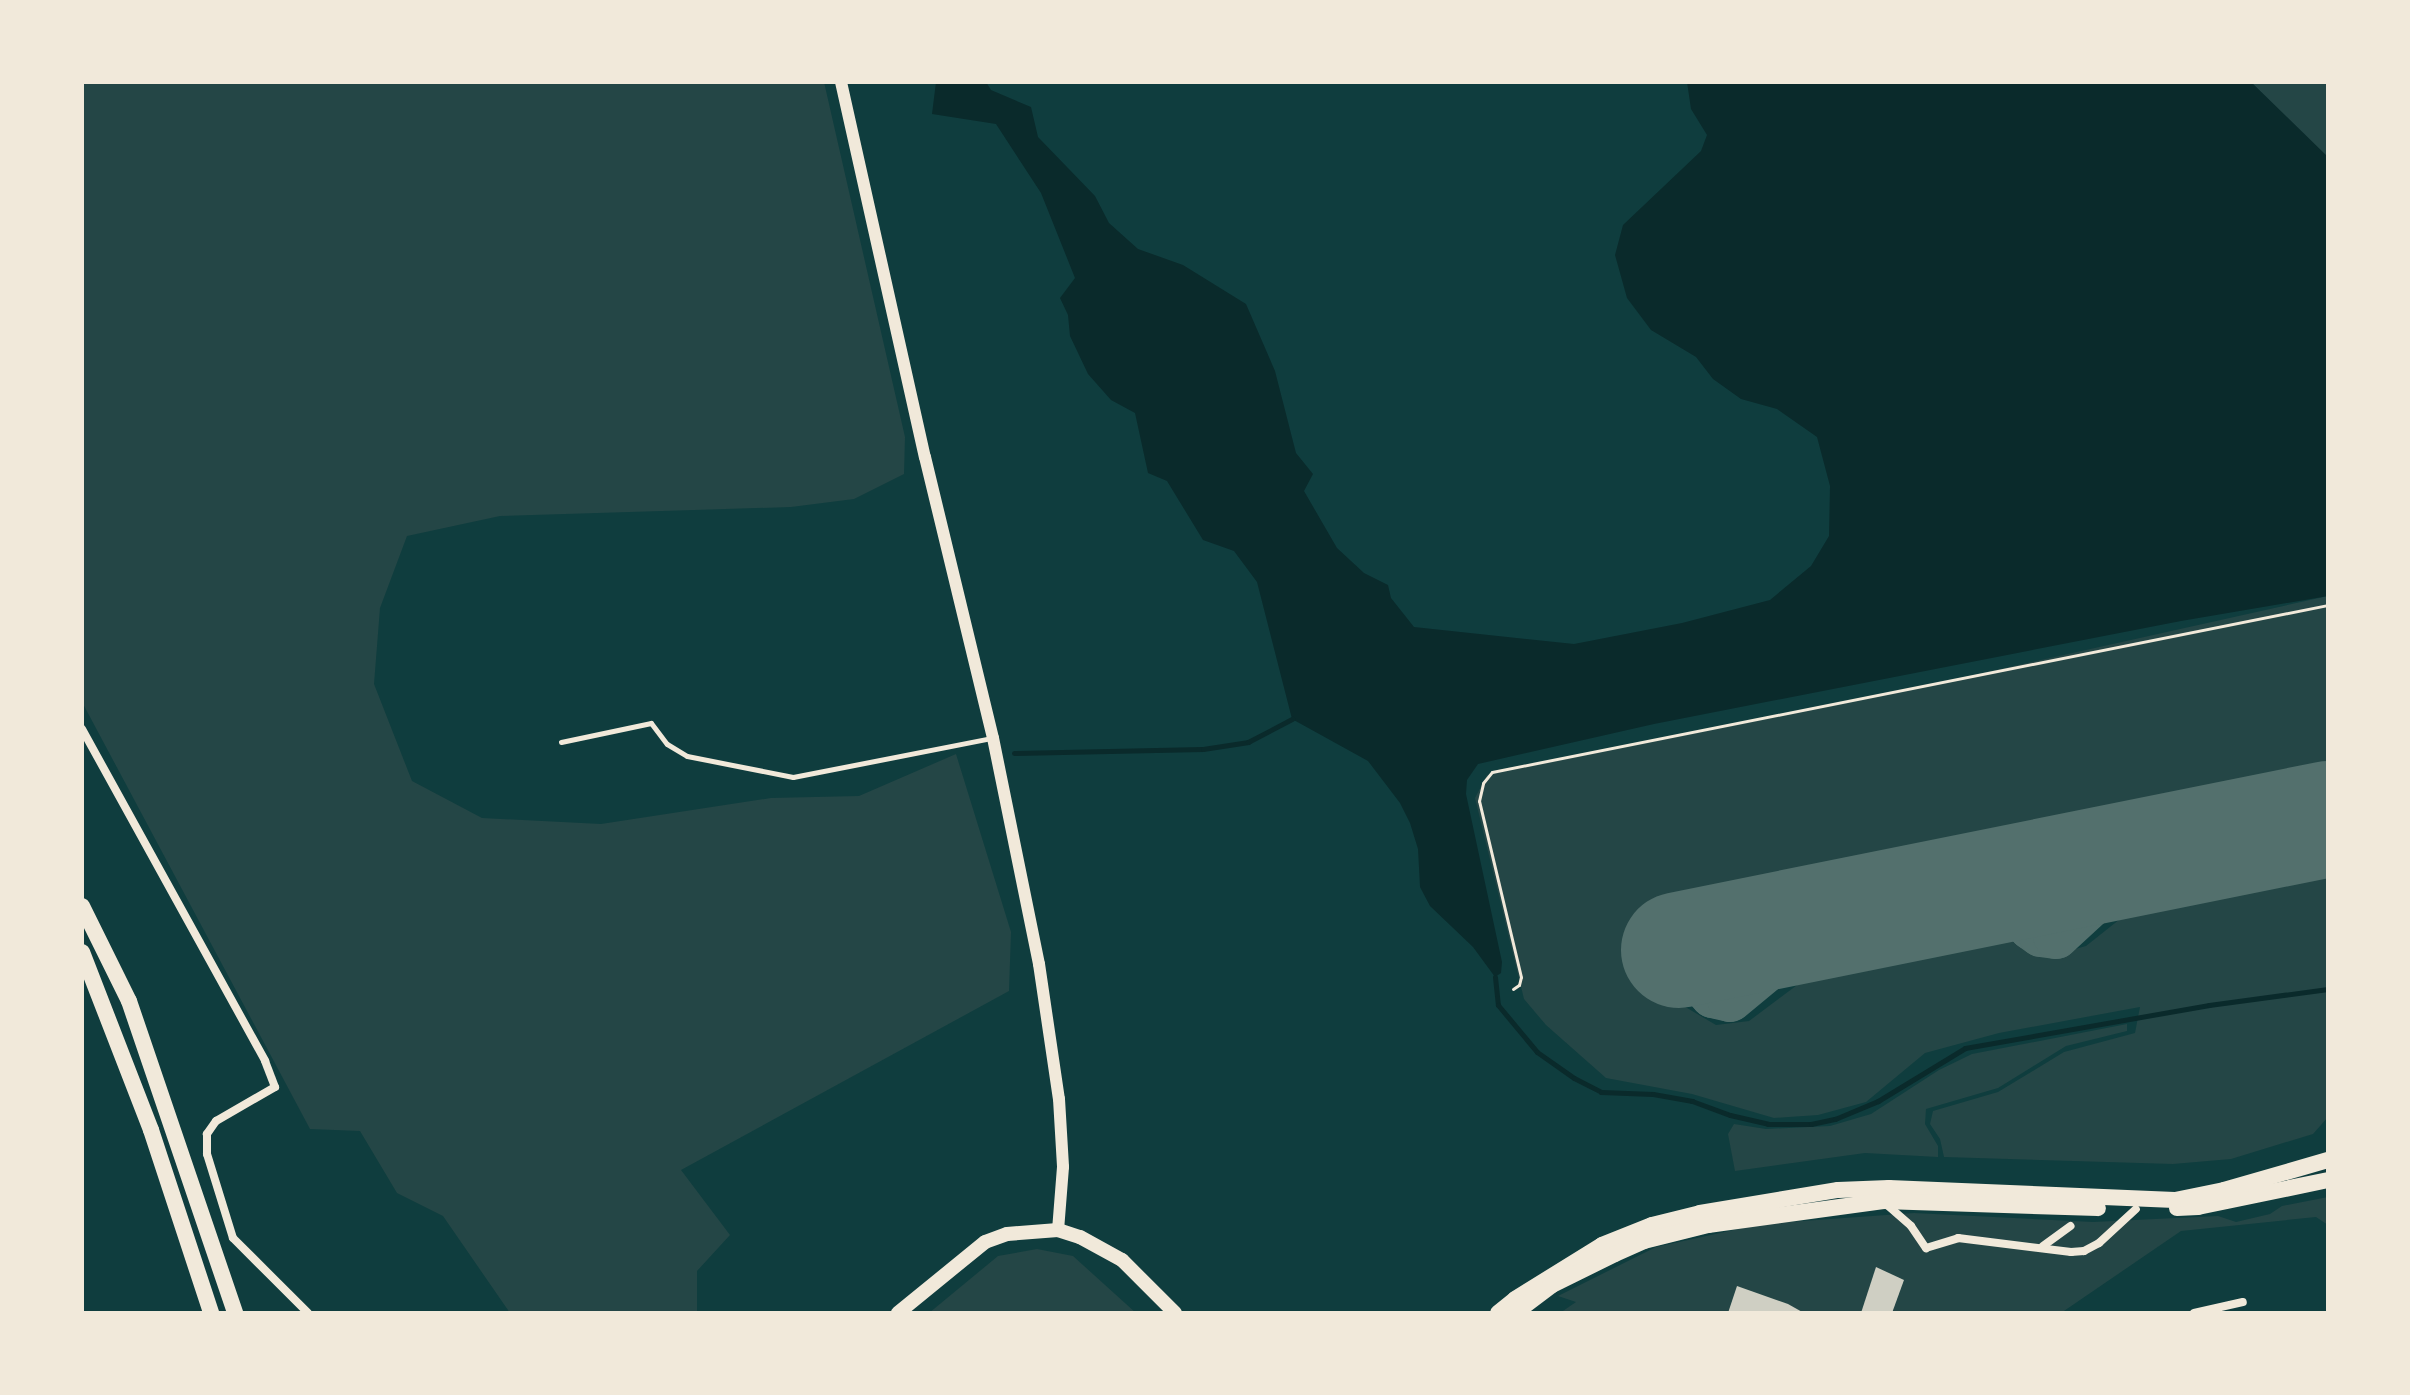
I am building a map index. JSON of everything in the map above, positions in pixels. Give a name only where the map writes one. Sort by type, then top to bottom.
[{"type":"main road","points":[[82,906],[129,1001],[235,1313]]},
{"type":"main road","points":[[82,952],[151,1130],[211,1313]]},
{"type":"main road","points":[[1498,1313],[1515,1299],[1602,1245],[1652,1225],[1713,1210],[1838,1190],[1889,1188],[2175,1200],[2224,1190],[2328,1160]]},
{"type":"main road","points":[[1515,1313],[1552,1285],[1644,1241],[1708,1225],[1883,1201],[2136,1209],[2198,1207],[2328,1180]]},
{"type":"main road","points":[[898,1313],[985,1242],[1007,1234],[1058,1230],[1080,1237],[1122,1260],[1175,1313]]},
{"type":"street","points":[[841,82],[925,457],[993,738],[1039,964],[1059,1099],[1063,1167],[1058,1230]]},
{"type":"street","points":[[82,729],[265,1061],[275,1087],[216,1121],[207,1134],[207,1154],[233,1238],[308,1313]]},
{"type":"street","points":[[1883,1201],[1911,1226],[1926,1248],[1958,1238],[2084,1251],[2114,1233],[2136,1209]]},
{"type":"street","points":[[2043,1246],[2071,1226]]},
{"type":"street","points":[[2194,1313],[2243,1302]]},
{"type":"lane","points":[[561,742],[651,723],[667,744],[687,756],[793,777],[993,738]]},
{"type":"path","points":[[1513,989],[1519,985],[1521,977],[1479,801],[1483,783],[1492,772],[2328,605]]},
{"type":"shaded area","points":[[82,82],[824,82],[905,437],[904,474],[854,499],[791,507],[500,516],[407,536],[380,608],[374,684],[412,781],[482,818],[601,824],[771,798],[859,796],[956,754],[1011,932],[1009,991],[681,1170],[730,1235],[697,1271],[697,1313],[510,1313],[443,1216],[397,1193],[360,1131],[310,1129],[82,702]]},
{"type":"shaded area","points":[[936,82],[986,82],[991,90],[1031,107],[1038,137],[1095,196],[1109,223],[1138,249],[1183,265],[1246,304],[1275,371],[1296,453],[1313,474],[1304,491],[1337,548],[1364,573],[1388,585],[1391,598],[1414,627],[1574,644],[1682,623],[1770,600],[1811,566],[1829,536],[1830,486],[1817,437],[1777,409],[1741,399],[1713,379],[1696,357],[1651,330],[1627,298],[1615,255],[1623,225],[1701,151],[1707,135],[1691,109],[1687,82],[2251,82],[2328,157],[2328,596],[2181,621],[1654,724],[1478,764],[1467,780],[1466,794],[1502,962],[1501,973],[1495,977],[1473,947],[1430,906],[1420,887],[1418,849],[1410,823],[1400,803],[1368,761],[1292,719],[1257,582],[1234,551],[1203,540],[1167,481],[1148,473],[1135,413],[1111,400],[1088,374],[1070,336],[1068,315],[1060,298],[1075,278],[1041,193],[996,124],[932,114]]},
{"type":"shaded area","points":[[2251,82],[2328,82],[2328,157],[2317,149]]},
{"type":"shaded area","points":[[2328,596],[2328,778],[1660,913],[1682,1005],[1716,1025],[1749,1021],[1820,968],[1993,928],[2046,957],[2086,946],[2144,900],[2328,861],[2328,1117],[2313,1134],[2231,1159],[2173,1164],[1944,1157],[1940,1139],[1930,1124],[1933,1111],[1998,1092],[2064,1052],[2135,1033],[2140,1007],[1999,1033],[1925,1053],[1866,1102],[1818,1115],[1774,1118],[1692,1094],[1606,1078],[1546,1025],[1524,999],[1475,798],[1487,775],[1871,698]]},
{"type":"shaded area","points":[[2127,1024],[2127,1031],[2066,1046],[1998,1088],[1926,1109],[1925,1124],[1938,1146],[1938,1157],[1865,1153],[1735,1171],[1728,1134],[1734,1124],[1766,1129],[1830,1126],[1871,1114],[1939,1070],[1972,1054]]},
{"type":"shaded area","points":[[2328,1197],[2328,1225],[2316,1217],[2181,1231],[2061,1313],[1560,1313],[1576,1302],[1558,1296],[1656,1247],[1761,1224],[1914,1213],[2093,1222],[2218,1216],[2236,1222],[2270,1214],[2282,1206]]},
{"type":"shaded area","points":[[1037,1249],[1073,1256],[1136,1313],[929,1313],[998,1256]]},
{"type":"building","points":[[1876,1267],[1904,1280],[1892,1313],[1861,1313]]},
{"type":"building","points":[[1737,1286],[1788,1304],[1804,1313],[1728,1313]]},
{"type":"waterway","points":[[1014,753],[1203,749],[1248,742],[1292,719]]},
{"type":"waterway","points":[[1495,977],[1498,1005],[1537,1052],[1574,1078],[1601,1092],[1653,1094],[1692,1101],[1768,1124],[1811,1124],[1835,1119],[1878,1101],[1965,1048],[2209,1005],[2328,989]]},
{"type":"taxiway","points":[[2076,870],[2058,864],[2045,866],[2025,882],[2021,899],[2023,911],[2031,927],[2041,934],[2056,936],[2143,856]]},
{"type":"taxiway","points":[[1760,933],[1733,928],[1708,942],[1698,969],[1703,984],[1713,995],[1730,999],[1806,936],[1834,918]]},
{"type":"runway","points":[[1679,950],[2328,819]]}]
